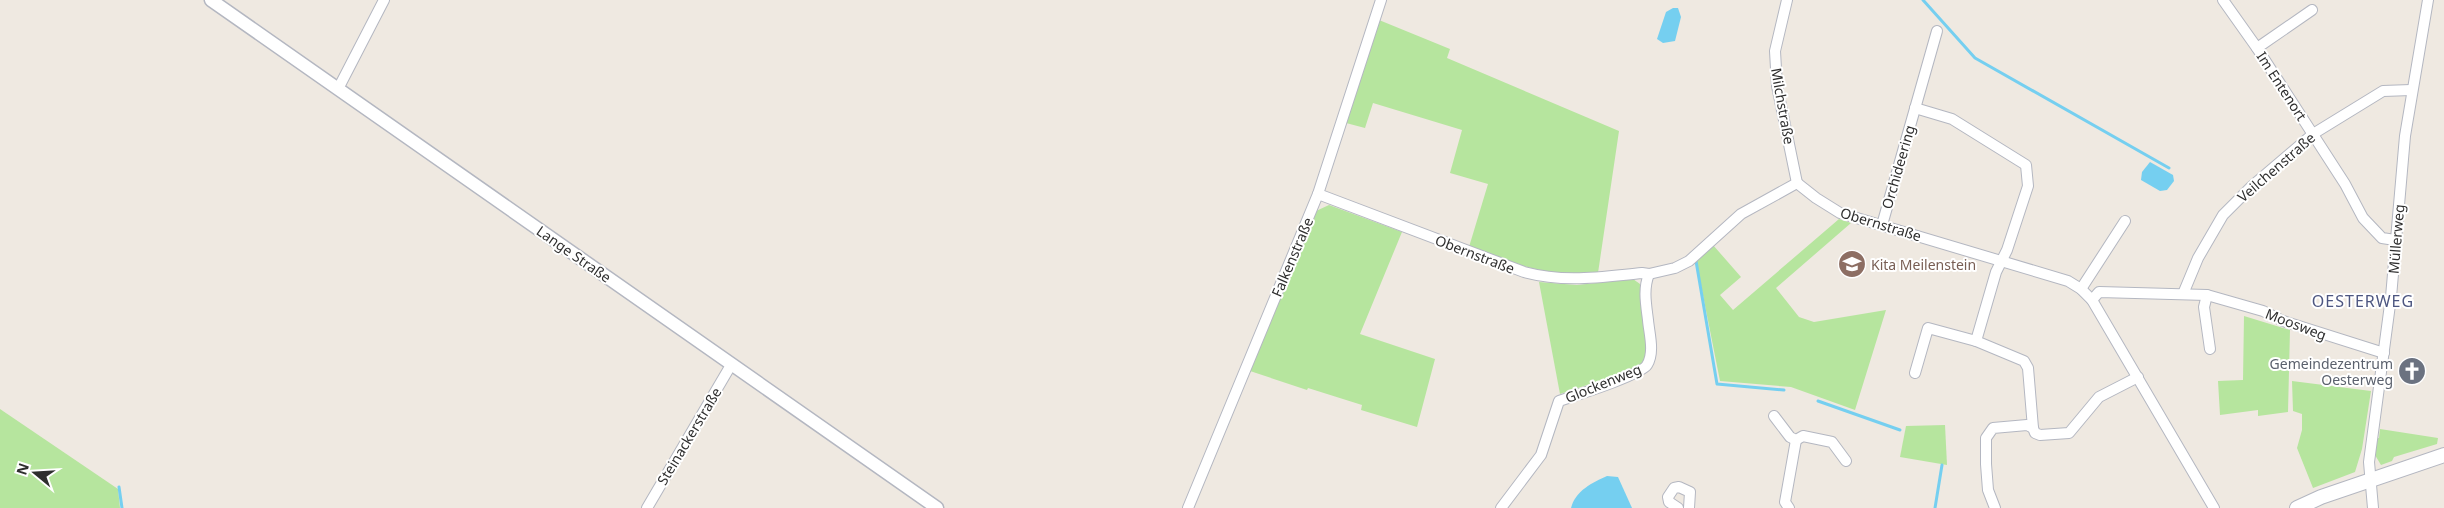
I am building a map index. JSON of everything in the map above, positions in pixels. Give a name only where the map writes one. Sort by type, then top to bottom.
[{"type":"main road","points":[[2296,508],[2444,455]]},
{"type":"street","name":"Lange Straße","points":[[211,0],[937,508]]},
{"type":"street","points":[[338,89],[384,0]]},
{"type":"street","name":"Falkenstraße","points":[[1188,508],[1318,194],[1381,0]]},
{"type":"street","name":"Milchstraße","points":[[1787,0],[1775,51],[1777,86],[1797,183]]},
{"type":"street","name":"Im Entenort","points":[[2223,0],[2313,134],[2363,218],[2382,238],[2395,240]]},
{"type":"street","name":"Müllerweg","points":[[2373,508],[2369,462],[2384,353],[2411,90],[2428,0]]},
{"type":"street","points":[[2257,48],[2312,10]]},
{"type":"street","name":"Orchideering","points":[[1882,225],[1937,31]]},
{"type":"street","name":"Veilchenstraße","points":[[2184,294],[2198,258],[2223,215],[2252,186],[2313,134],[2383,91],[2411,90]]},
{"type":"street","name":"Orchideering","points":[[1915,108],[1952,119],[2026,165],[2028,186],[2002,262]]},
{"type":"street","name":"Obernstraße","points":[[1318,194],[1490,260],[1548,279],[1576,280],[1642,273],[1649,274],[1675,268],[1689,261],[1741,214],[1797,183],[1840,213],[2068,281],[2081,289],[2092,300],[2214,508]]},
{"type":"street","points":[[2081,289],[2125,220]]},
{"type":"street","points":[[1976,341],[1996,272],[2002,262]]},
{"type":"street","name":"Glockenweg","points":[[1501,508],[1541,455],[1559,402],[1636,372],[1648,364],[1652,351],[1645,298],[1646,282],[1649,274]]},
{"type":"street","name":"Moosweg","points":[[2092,300],[2099,292],[2207,295],[2263,311],[2283,321],[2384,353]]},
{"type":"street","points":[[2207,295],[2204,307],[2210,349]]},
{"type":"street","points":[[1915,373],[1928,328],[1976,341],[2024,361],[2028,368],[2033,428],[2035,433],[2040,435],[2069,433],[2099,397],[2138,377]]},
{"type":"street","name":"Steinackerstraße","points":[[647,508],[732,365]]},
{"type":"street","points":[[1774,416],[1790,437],[1796,440]]},
{"type":"street","points":[[1995,508],[1988,490],[1986,438],[1993,428],[2026,426],[2033,428]]},
{"type":"street","points":[[1796,440],[1803,436],[1832,442],[1846,461]]},
{"type":"street","points":[[1789,508],[1785,502],[1796,440]]},
{"type":"street","points":[[1678,508],[1669,502],[1668,497],[1674,488],[1679,487],[1690,492],[1689,508]]},
{"type":"green space","points":[[1379,20],[1450,49],[1447,58],[1619,131],[1598,273],[1564,274],[1548,272],[1517,264],[1469,247],[1488,184],[1450,173],[1462,130],[1373,103],[1365,128],[1346,123]]},
{"type":"green space","points":[[1329,205],[1402,232],[1360,334],[1435,359],[1417,427],[1361,410],[1362,405],[1308,388],[1307,390],[1250,371],[1316,211]]},
{"type":"green space","points":[[1839,219],[1851,223],[1776,288],[1799,317],[1814,322],[1886,310],[1855,410],[1791,387],[1720,381],[1696,260],[1713,245],[1741,277],[1720,295],[1733,310]]},
{"type":"green space","points":[[1633,279],[1640,284],[1648,353],[1645,361],[1635,369],[1560,394],[1539,282],[1577,285]]},
{"type":"green space","points":[[2244,316],[2290,330],[2288,412],[2258,416],[2258,410],[2220,415],[2218,381],[2243,380]]},
{"type":"green space","points":[[2292,381],[2371,391],[2362,449],[2355,472],[2313,488],[2297,448],[2302,430],[2302,414],[2293,411]]},
{"type":"green space","points":[[0,409],[118,489],[120,508],[0,508]]},
{"type":"green space","points":[[1945,425],[1947,465],[1900,457],[1906,426]]},
{"type":"green space","points":[[2380,429],[2438,438],[2437,444],[2394,457],[2392,461],[2381,465],[2375,455],[2376,438],[2379,438]]},
{"type":"water","points":[[1673,8],[1678,8],[1681,17],[1675,41],[1663,43],[1657,39],[1666,12]]},
{"type":"water","points":[[2150,162],[2173,175],[2174,181],[2167,190],[2160,191],[2141,180],[2142,172]]},
{"type":"water","points":[[1607,476],[1618,477],[1632,508],[1571,508],[1580,492]]},
{"type":"waterway","points":[[1923,0],[1975,58],[2169,168]]},
{"type":"waterway","points":[[1696,261],[1717,384],[1784,390]]},
{"type":"waterway","points":[[1818,401],[1900,430]]},
{"type":"waterway","points":[[1935,508],[1942,465]]},
{"type":"waterway","points":[[119,487],[122,508]]},
{"type":"place","name":"Kita Meilenstein","points":[[1852,264]]},
{"type":"place","name":"Gemeindezentrum Oesterweg","points":[[2412,371]]},
{"type":"district","name":"OESTERWEG","points":[[2363,301]]}]
